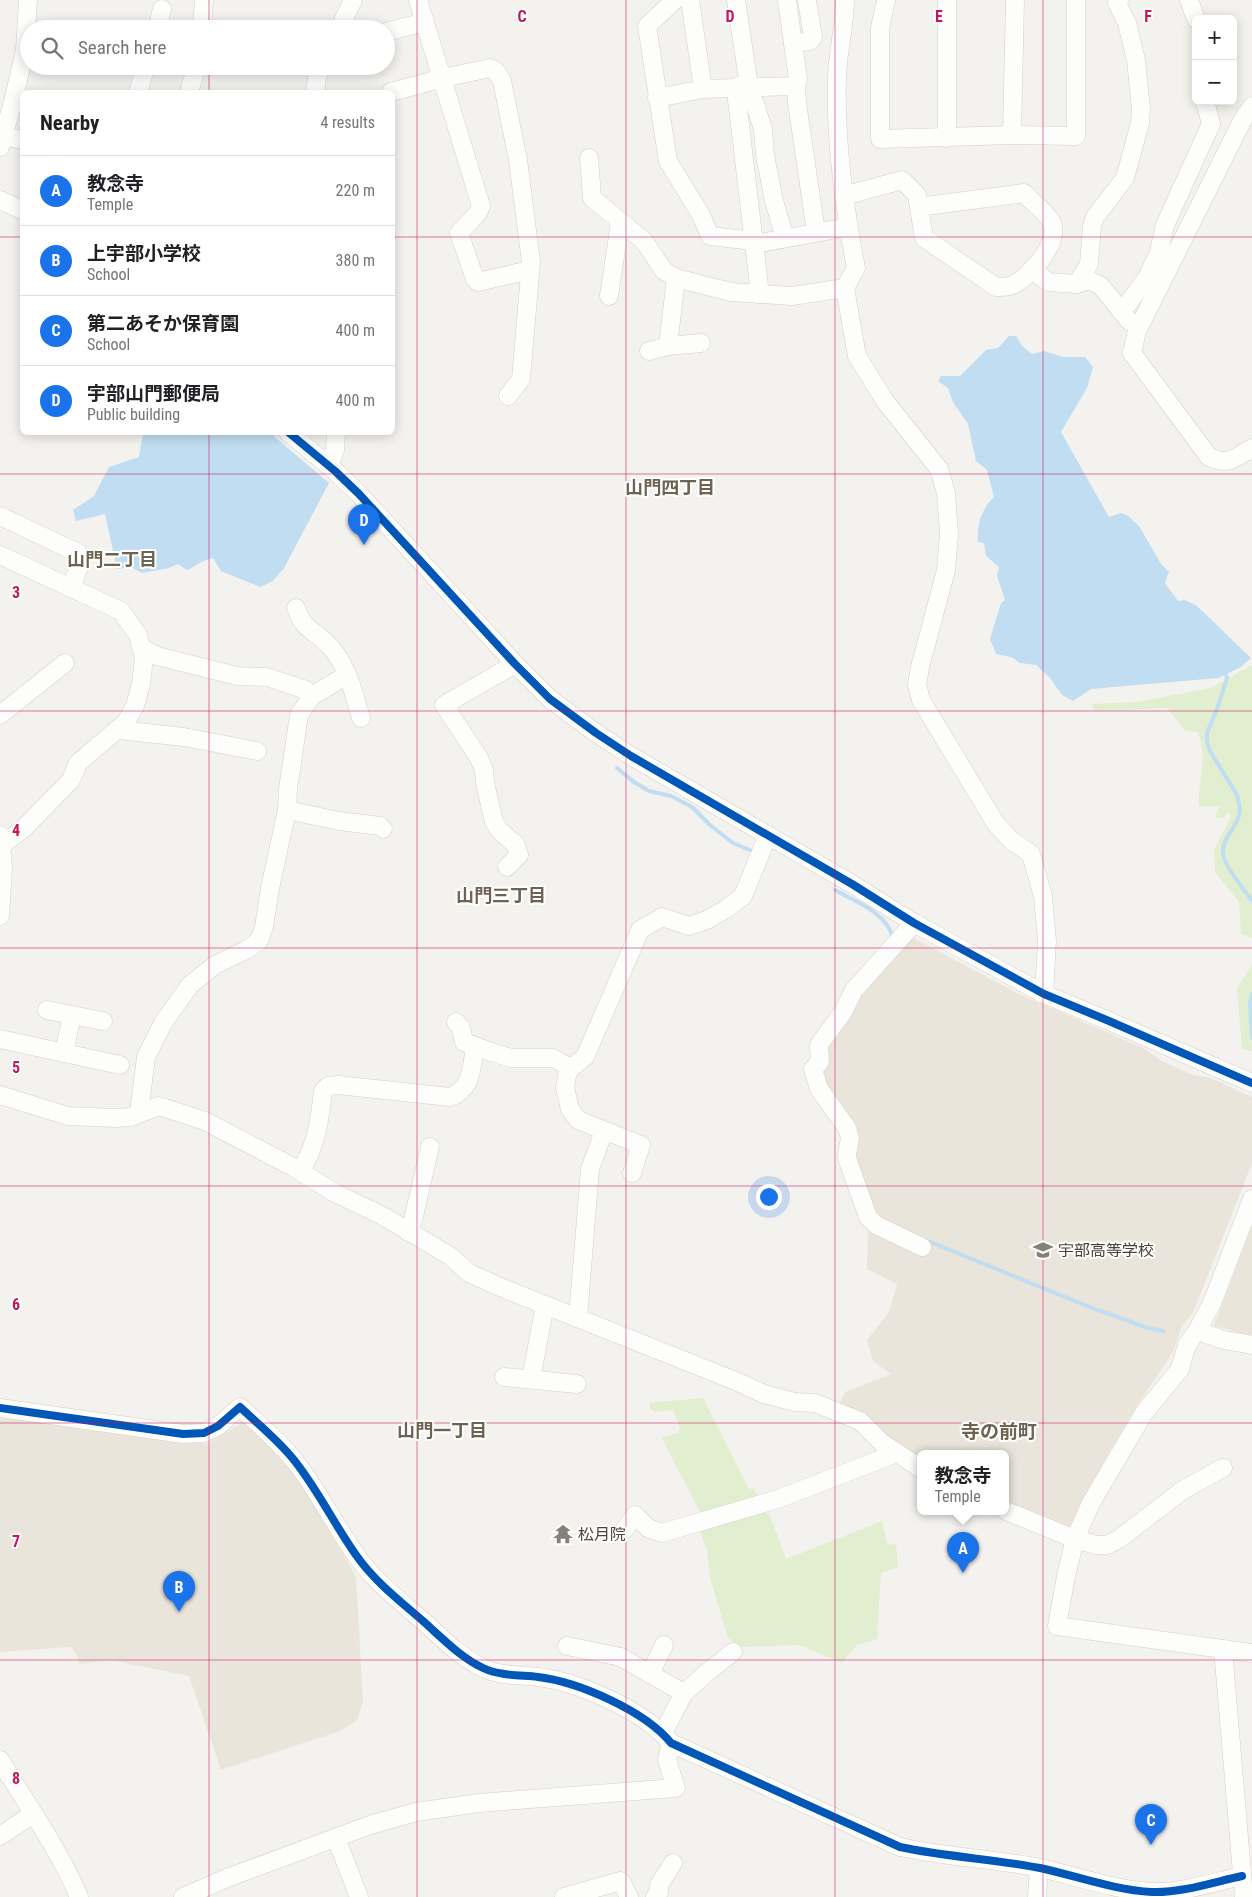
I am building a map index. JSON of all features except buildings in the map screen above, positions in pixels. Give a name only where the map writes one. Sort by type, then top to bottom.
[{"type":"street","points":[[27,20],[28,0]]},
{"type":"street","points":[[203,20],[204,0]]},
{"type":"street","points":[[343,20],[353,0]]},
{"type":"street","points":[[418,0],[480,206],[478,213],[459,233],[475,279],[478,282],[530,270]]},
{"type":"street","points":[[675,0],[647,26],[657,98],[668,161],[701,215],[710,236],[755,243],[848,227]]},
{"type":"street","points":[[690,0],[703,89]]},
{"type":"street","points":[[736,0],[744,86],[763,129],[765,155],[774,201],[785,238]]},
{"type":"street","points":[[786,0],[798,79],[796,86],[816,232]]},
{"type":"street","points":[[793,44],[810,41],[813,37],[807,0]]},
{"type":"street","points":[[845,0],[837,77],[836,116],[848,227],[856,268],[845,288],[858,356],[885,401],[939,469],[946,493],[949,534],[946,570],[920,667],[917,686],[921,700],[996,824],[1012,840],[1031,854],[1043,896],[1047,941],[1044,994]]},
{"type":"street","points":[[886,0],[880,28],[880,139],[1012,135],[1076,136],[1076,0]]},
{"type":"street","points":[[947,0],[947,138]]},
{"type":"street","points":[[1012,135],[1015,0]]},
{"type":"street","points":[[1076,284],[1088,264],[1092,226],[1095,217],[1125,178],[1140,123],[1136,60],[1127,23],[1117,3],[1119,0]]},
{"type":"street","points":[[1189,0],[1195,15]]},
{"type":"street","points":[[159,20],[162,9]]},
{"type":"street","points":[[395,30],[425,22]]},
{"type":"street","points":[[395,91],[490,68],[496,71],[502,81],[518,160],[531,262],[521,379],[508,396]]},
{"type":"street","points":[[20,70],[2,142],[20,140]]},
{"type":"street","points":[[139,90],[143,75]]},
{"type":"street","points":[[190,90],[194,75]]},
{"type":"street","points":[[315,90],[318,75]]},
{"type":"street","points":[[657,98],[703,89],[744,86],[796,86]]},
{"type":"street","points":[[744,86],[737,100],[760,294]]},
{"type":"street","points":[[1122,312],[1148,276],[1159,252],[1165,224],[1210,124],[1206,105]]},
{"type":"street","points":[[1252,106],[1242,121],[1137,332],[1132,353],[1209,457],[1220,462],[1228,462],[1252,448]]},
{"type":"street","points":[[589,158],[592,198],[644,241],[664,271],[676,278],[731,292],[792,296],[845,288]]},
{"type":"street","points":[[844,196],[902,180],[917,195],[924,238],[996,287],[1014,284],[1032,269],[1049,248],[1053,233],[1051,222],[1024,193],[919,207]]},
{"type":"street","points":[[0,200],[20,209]]},
{"type":"street","points":[[609,296],[620,223]]},
{"type":"street","points":[[1032,269],[1048,282],[1076,284],[1089,280],[1101,286],[1137,332]]},
{"type":"street","points":[[668,346],[676,278]]},
{"type":"street","points":[[649,351],[668,346],[701,343]]},
{"type":"street","points":[[329,466],[335,450],[336,435]]},
{"type":"street","points":[[296,436],[359,494],[515,664],[550,699],[596,733],[638,760],[768,835],[914,923],[1044,994],[1109,1020],[1252,1083]]},
{"type":"street","points":[[0,516],[78,553],[81,561],[71,588]]},
{"type":"street","points":[[0,555],[121,611],[138,635],[144,658],[141,684],[135,706],[126,722],[78,763],[71,780],[24,828],[1,840],[3,867],[0,916]]},
{"type":"street","points":[[296,608],[301,621],[333,650],[354,688],[361,718]]},
{"type":"street","points":[[142,648],[157,656],[237,676],[267,677],[306,690],[312,696]]},
{"type":"street","points":[[0,715],[65,663]]},
{"type":"street","points":[[507,867],[519,855],[516,845],[499,830],[494,822],[484,770],[479,758],[444,705],[515,664]]},
{"type":"street","points":[[139,1113],[146,1057],[163,1023],[190,985],[215,965],[246,950],[259,941],[264,927],[270,888],[287,810],[299,715],[312,696],[347,674]]},
{"type":"street","points":[[118,730],[184,737],[257,751]]},
{"type":"street","points":[[287,810],[339,821],[380,826],[382,829]]},
{"type":"street","points":[[632,1172],[641,1145],[578,1120],[570,1109],[565,1088],[568,1075],[571,1068],[585,1058],[640,930],[662,917],[689,926],[707,920],[726,909],[743,896],[768,835]]},
{"type":"street","points":[[914,923],[851,995],[843,1012],[821,1042],[819,1046],[821,1057],[815,1067],[819,1089],[847,1128],[850,1138],[847,1155],[848,1161],[868,1216],[876,1224],[922,1247]]},
{"type":"street","points":[[46,1010],[103,1021]]},
{"type":"street","points":[[64,1053],[72,1015]]},
{"type":"street","points":[[456,1022],[461,1028],[464,1042],[512,1058],[553,1058],[571,1068]]},
{"type":"street","points":[[0,1039],[120,1065]]},
{"type":"street","points":[[300,1171],[312,1150],[323,1092],[328,1086],[338,1085],[450,1097],[458,1094],[468,1081],[475,1046]]},
{"type":"street","points":[[0,1095],[68,1116],[130,1117],[159,1106],[204,1121],[300,1171],[335,1194],[382,1216],[450,1256],[469,1273],[764,1394],[795,1402],[815,1403],[860,1421],[882,1442],[917,1466]]},
{"type":"street","points":[[578,1318],[590,1169],[604,1131]]},
{"type":"street","points":[[408,1232],[413,1220],[430,1147]]},
{"type":"street","points":[[1252,1199],[1212,1303],[1198,1331],[1187,1345],[1180,1369],[1144,1412],[1107,1474],[1075,1539],[1057,1626],[1252,1653]]},
{"type":"street","points":[[530,1379],[545,1305]]},
{"type":"street","points":[[1198,1331],[1224,1340],[1252,1345]]},
{"type":"street","points":[[504,1377],[577,1384]]},
{"type":"street","points":[[0,1408],[183,1434],[204,1433],[218,1426],[240,1407],[293,1458],[317,1491],[356,1555],[380,1584],[455,1649],[483,1668],[507,1675],[539,1677],[565,1682],[592,1692],[647,1720],[667,1738],[900,1847],[930,1853],[1039,1868],[1123,1888],[1153,1892],[1180,1889],[1245,1890],[1223,1649]]},
{"type":"street","points":[[625,1530],[635,1515],[648,1528],[662,1533],[778,1499],[897,1453]]},
{"type":"street","points":[[1009,1512],[1075,1539],[1096,1545],[1107,1545],[1183,1490],[1223,1468]]},
{"type":"street","points":[[650,1674],[664,1645]]},
{"type":"street","points":[[567,1646],[621,1658],[684,1694]]},
{"type":"street","points":[[183,1897],[227,1878],[370,1825],[416,1812],[452,1806],[521,1799],[676,1788],[667,1760],[667,1738],[684,1694],[733,1652]]},
{"type":"street","points":[[0,1760],[55,1849],[79,1897]]},
{"type":"street","points":[[0,1836],[33,1814]]},
{"type":"street","points":[[336,1838],[359,1897]]},
{"type":"street","points":[[655,1897],[659,1892],[659,1886],[673,1863]]},
{"type":"street","points":[[1037,1897],[1039,1868]]},
{"type":"street","points":[[564,1897],[621,1881],[629,1897]]},
{"type":"shaded area","name":"宇部高等学校","points":[[910,936],[1019,994],[1143,1048],[1164,1062],[1193,1075],[1211,1078],[1252,1097],[1252,1163],[1193,1313],[1182,1326],[1173,1352],[1133,1412],[1102,1465],[1073,1526],[1070,1528],[1009,1506],[1009,1450],[917,1450],[917,1460],[838,1407],[845,1392],[891,1374],[873,1361],[867,1340],[889,1312],[897,1284],[867,1269],[868,1231],[874,1218],[816,1072],[823,1046],[853,996]]},
{"type":"shaded area","points":[[1252,1226],[1252,1336],[1214,1326]]},
{"type":"shaded area","points":[[0,1416],[206,1444],[246,1421],[305,1487],[356,1577],[363,1701],[357,1720],[340,1731],[221,1770],[189,1676],[111,1660],[80,1664],[75,1651],[69,1647],[0,1652]]},
{"type":"green space","points":[[1252,665],[1252,938],[1241,934],[1239,902],[1215,872],[1214,850],[1230,819],[1229,812],[1222,819],[1215,817],[1220,806],[1199,806],[1202,751],[1198,732],[1186,731],[1167,708],[1094,711],[1092,704],[1137,702],[1211,688]]},
{"type":"green space","points":[[1252,965],[1252,996],[1250,1001],[1252,1051],[1242,1049],[1237,988]]},
{"type":"green space","points":[[703,1398],[749,1489],[754,1488],[759,1500],[701,1514],[662,1438],[679,1432],[680,1428],[673,1410],[655,1412],[650,1409],[650,1403]]},
{"type":"green space","points":[[767,1508],[786,1559],[882,1521],[887,1544],[896,1545],[898,1567],[881,1573],[877,1639],[857,1645],[842,1663],[800,1645],[740,1647],[728,1638],[710,1578],[707,1550],[700,1532]]},
{"type":"water","points":[[1009,336],[1016,336],[1022,346],[1032,354],[1044,351],[1063,357],[1085,357],[1093,367],[1087,388],[1061,432],[1109,517],[1121,513],[1128,516],[1139,526],[1161,564],[1169,572],[1165,583],[1178,601],[1185,600],[1197,606],[1251,658],[1241,667],[1218,678],[1091,689],[1073,701],[1062,695],[1050,678],[1036,665],[1020,663],[1011,657],[996,654],[990,639],[1001,603],[1005,600],[997,576],[999,567],[986,556],[984,543],[978,542],[981,517],[994,497],[987,470],[976,461],[968,424],[953,402],[948,388],[938,381],[941,376],[960,376],[986,350],[998,348]]},
{"type":"water","points":[[143,435],[272,435],[329,483],[284,568],[273,581],[260,587],[221,571],[213,558],[187,570],[178,564],[169,568],[142,573],[131,567],[117,569],[105,514],[76,521],[73,510],[94,496],[109,467],[139,457]]},
{"type":"waterway","points":[[1224,671],[1227,677],[1207,733],[1207,742],[1210,751],[1237,795],[1240,807],[1239,817],[1224,845],[1224,858],[1252,901]]},
{"type":"waterway","points":[[617,768],[649,791],[671,796],[692,807],[710,825],[733,843],[750,850]]},
{"type":"waterway","points":[[835,890],[878,915],[885,922],[893,939]]},
{"type":"waterway","points":[[1252,994],[1250,1004],[1252,1038]]},
{"type":"waterway","points":[[923,1239],[1087,1306],[1148,1328],[1163,1331]]},
{"type":"cycle path","points":[[292,435],[359,494],[515,664],[550,699],[596,733],[631,756],[852,884],[914,923],[1044,994],[1252,1083]]},
{"type":"cycle path","points":[[0,1408],[183,1434],[204,1433],[218,1426],[240,1407],[275,1439],[294,1460],[311,1483],[348,1543],[379,1582],[467,1658],[483,1668],[496,1672],[554,1680],[610,1700],[645,1720],[660,1731],[671,1743],[900,1847],[1040,1868],[1110,1886],[1138,1891],[1163,1892],[1186,1889],[1242,1876]]},
{"type":"place","name":"宇部山門郵便局","points":[[364,545]]},
{"type":"place","name":"宇部高等学校","points":[[1043,1250]]},
{"type":"place","name":"松月院","points":[[563,1534]]},
{"type":"place","name":"教念寺","points":[[963,1573]]},
{"type":"place","name":"上宇部小学校","points":[[179,1612]]},
{"type":"place","name":"第二あそか保育園","points":[[1151,1845]]},
{"type":"district","name":"山門四丁目","points":[[670,488]]},
{"type":"district","name":"山門二丁目","points":[[112,560]]},
{"type":"district","name":"山門三丁目","points":[[501,896]]},
{"type":"district","name":"山門一丁目","points":[[442,1431]]},
{"type":"district","name":"寺の前町","points":[[999,1431]]}]
